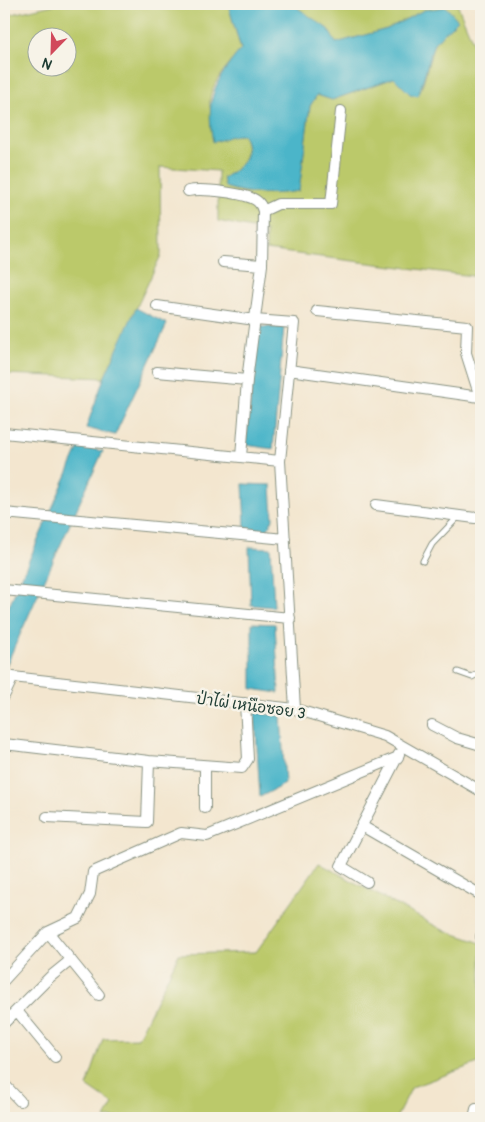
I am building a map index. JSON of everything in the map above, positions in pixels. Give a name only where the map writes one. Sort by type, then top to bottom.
[{"type":"street","points":[[263,211],[278,204],[331,204],[341,111]]},
{"type":"street","points":[[188,191],[223,192],[255,200],[260,203],[263,211],[262,265],[247,380],[241,457]]},
{"type":"street","points":[[223,262],[262,265]]},
{"type":"street","points":[[157,306],[294,324],[280,462],[295,709]]},
{"type":"street","points":[[289,370],[480,397],[466,353],[467,326],[317,311]]},
{"type":"street","points":[[157,372],[247,380]]},
{"type":"street","points":[[4,433],[280,462]]},
{"type":"street","points":[[376,505],[475,518],[481,515]]},
{"type":"street","points":[[4,513],[285,539]]},
{"type":"street","points":[[7,590],[290,618]]},
{"type":"street","points":[[4,696],[7,676]]},
{"type":"street","name":"ป่าไผ่ เหนือซอย 3","points":[[7,676],[295,709],[385,736],[404,744],[481,790]]},
{"type":"street","points":[[4,744],[149,761],[242,768],[248,759],[245,704]]},
{"type":"street","points":[[432,725],[457,738],[481,745]]},
{"type":"street","points":[[368,882],[341,866],[404,744]]},
{"type":"street","points":[[4,980],[48,932],[78,918],[90,894],[93,872],[181,833],[207,836],[398,757]]},
{"type":"street","points":[[47,817],[147,822],[149,761]]},
{"type":"street","points":[[205,766],[205,808]]},
{"type":"street","points":[[362,826],[481,895]]},
{"type":"street","points":[[48,932],[99,995]]},
{"type":"street","points":[[4,1023],[50,977],[71,960]]},
{"type":"street","points":[[17,1011],[55,1056]]},
{"type":"street","points":[[4,1084],[20,1101]]},
{"type":"lane","points":[[423,561],[432,544],[459,516]]},
{"type":"lane","points":[[458,672],[472,677],[481,672]]},
{"type":"green space","points":[[57,4],[228,4],[241,50],[215,83],[210,99],[210,107],[213,120],[222,140],[229,135],[243,135],[246,142],[246,155],[235,170],[223,178],[225,187],[243,192],[271,193],[299,191],[310,106],[317,95],[332,100],[394,78],[410,94],[422,87],[434,43],[458,20],[424,10],[387,29],[336,43],[292,4],[457,4],[481,61],[481,272],[472,276],[266,250],[266,231],[218,221],[218,171],[160,167],[161,255],[104,378],[4,374],[4,27],[8,15]]},
{"type":"green space","points":[[319,863],[443,930],[481,943],[481,1062],[412,1087],[396,1118],[105,1118],[113,1104],[87,1086],[103,1039],[138,1038],[179,954],[256,952]]},
{"type":"water","points":[[228,4],[292,4],[328,29],[336,43],[387,29],[424,10],[446,7],[458,20],[434,43],[418,96],[410,94],[394,78],[332,100],[317,95],[310,106],[299,191],[281,193],[243,192],[225,187],[223,178],[244,161],[247,149],[243,135],[230,136],[213,142],[211,127],[210,114],[214,92],[224,72],[241,49]]},
{"type":"water","points":[[136,308],[167,324],[115,435],[86,428],[104,378]]},
{"type":"water","points":[[258,327],[284,327],[273,449],[246,445]]},
{"type":"water","points":[[79,447],[103,451],[4,670],[4,617]]},
{"type":"water","points":[[243,484],[271,485],[273,519],[267,531],[245,528]]},
{"type":"water","points":[[249,547],[271,548],[274,607],[251,605]]},
{"type":"water","points":[[252,623],[275,624],[279,693],[252,689]]},
{"type":"water","points":[[255,713],[281,716],[285,784],[260,797]]}]
